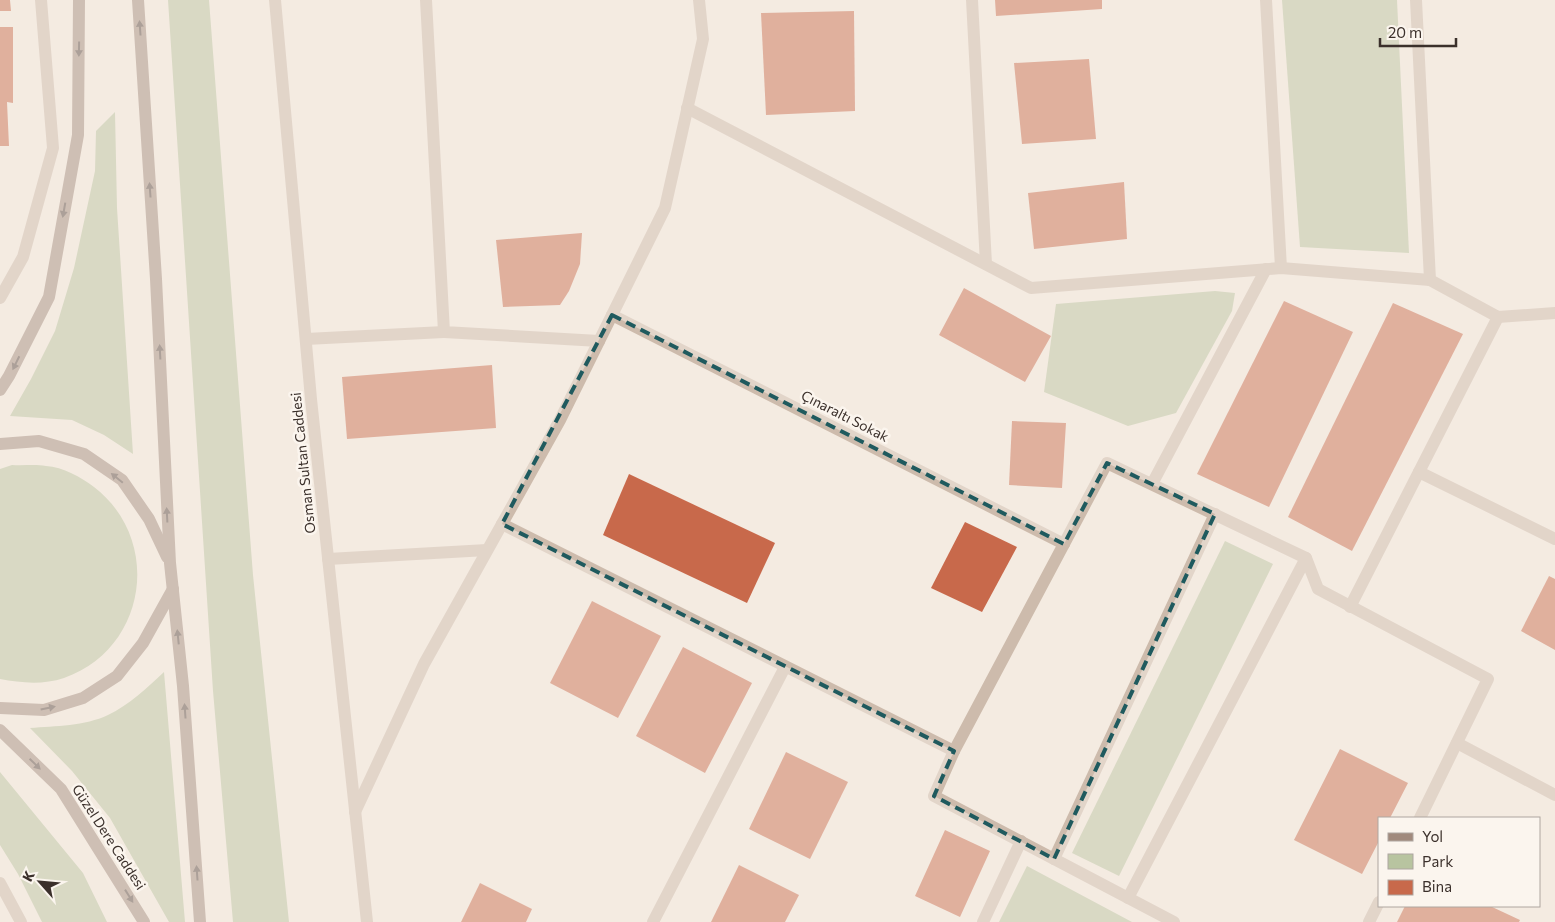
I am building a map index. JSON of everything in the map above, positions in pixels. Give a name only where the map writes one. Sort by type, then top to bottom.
[{"type":"main road","points":[[0,390],[49,297],[78,134],[79,0]]},
{"type":"main road","points":[[138,0],[156,279],[170,563],[183,686],[200,922]]},
{"type":"main road","points":[[0,444],[39,441],[84,454],[122,480],[149,519],[170,563]]},
{"type":"main road","points":[[0,708],[44,710],[83,698],[117,676],[143,643],[173,589]]},
{"type":"main road","name":"Güzel Dere Caddesi","points":[[0,730],[61,789],[144,922]]},
{"type":"street","points":[[0,298],[5,282],[23,257],[52,148],[41,0]]},
{"type":"street","name":"Osman Sultan Caddesi","points":[[275,0],[306,339],[367,922]]},
{"type":"street","points":[[426,0],[444,332]]},
{"type":"street","points":[[356,812],[424,664],[560,420],[665,208],[702,39],[699,0]]},
{"type":"street","points":[[972,0],[986,264]]},
{"type":"street","points":[[1266,0],[1281,268]]},
{"type":"street","points":[[1416,0],[1430,280]]},
{"type":"street","points":[[687,108],[1031,288],[1281,268],[1430,280],[1498,317],[1555,314]]},
{"type":"street","points":[[1152,484],[1266,269]]},
{"type":"street","name":"Çınaraltı Sokak","points":[[612,314],[1064,544]]},
{"type":"street","points":[[1350,606],[1498,317]]},
{"type":"street","points":[[306,339],[444,332],[598,341]]},
{"type":"street","points":[[1168,921],[934,796],[954,751],[1107,463],[1306,558],[1318,589],[1488,679],[1420,817]]},
{"type":"street","points":[[1419,472],[1555,539]]},
{"type":"street","points":[[1054,859],[1215,514]]},
{"type":"street","points":[[502,524],[954,751]]},
{"type":"street","points":[[328,559],[487,550]]},
{"type":"street","points":[[1128,898],[1306,558]]},
{"type":"street","points":[[653,922],[785,667]]},
{"type":"street","points":[[1457,743],[1555,795]]},
{"type":"street","points":[[983,922],[1021,842]]},
{"type":"street","points":[[0,883],[21,922]]},
{"type":"street","points":[[1369,922],[1378,904]]},
{"type":"highlighted area","points":[[612,315],[1064,544],[1107,463],[1215,514],[1054,859],[934,796],[954,751],[502,524]]},
{"type":"green space","points":[[168,0],[209,0],[253,575],[289,922],[233,922],[213,691]]},
{"type":"green space","points":[[1282,0],[1397,0],[1409,253],[1300,247]]},
{"type":"green space","points":[[115,112],[117,208],[133,454],[104,435],[72,420],[10,416],[55,331],[74,268],[95,171],[96,131]]},
{"type":"green space","points":[[1215,291],[1235,293],[1232,311],[1176,413],[1128,426],[1044,392],[1056,304]]},
{"type":"green space","points":[[12,465],[42,465],[59,468],[78,476],[94,487],[116,509],[130,535],[137,563],[136,592],[128,619],[113,643],[92,664],[64,678],[48,682],[16,682],[0,679],[0,469]]},
{"type":"green space","points":[[1225,541],[1273,564],[1119,876],[1072,853]]},
{"type":"green space","points":[[164,672],[185,922],[169,922],[110,818],[72,771],[30,728],[60,726],[99,719],[116,711],[130,701]]},
{"type":"green space","points":[[0,772],[83,873],[107,922],[42,922],[18,874],[0,845]]},
{"type":"green space","points":[[1027,866],[1132,922],[999,922]]},
{"type":"building","points":[[0,0],[10,0],[11,11],[0,11]]},
{"type":"building","points":[[995,0],[1102,0],[1102,9],[996,16]]},
{"type":"building","points":[[854,11],[855,111],[766,115],[761,13]]},
{"type":"building","points":[[0,27],[13,27],[13,103],[7,102],[9,146],[0,146]]},
{"type":"building","points":[[1089,59],[1096,139],[1022,144],[1014,63]]},
{"type":"building","points":[[1124,182],[1127,239],[1034,249],[1028,193]]},
{"type":"building","points":[[582,233],[580,264],[569,291],[560,305],[503,307],[496,240]]},
{"type":"building","points":[[964,288],[1051,336],[1025,382],[939,335]]},
{"type":"building","points":[[1284,301],[1353,332],[1269,507],[1197,474]]},
{"type":"building","points":[[1393,303],[1463,334],[1352,551],[1288,517]]},
{"type":"building","points":[[492,365],[496,428],[347,439],[342,377]]},
{"type":"building","points":[[1012,421],[1066,423],[1062,488],[1009,485]]},
{"type":"building","points":[[629,474],[775,543],[747,603],[603,535]]},
{"type":"building","points":[[965,522],[1017,547],[982,612],[931,588]]},
{"type":"building","points":[[1549,576],[1555,579],[1555,650],[1521,631]]},
{"type":"building","points":[[592,601],[661,636],[618,718],[550,683]]},
{"type":"building","points":[[683,647],[752,683],[705,773],[636,736]]},
{"type":"building","points":[[1340,749],[1408,783],[1391,817],[1378,817],[1378,843],[1362,874],[1294,840]]},
{"type":"building","points":[[786,752],[848,782],[810,859],[749,829]]},
{"type":"building","points":[[945,830],[990,851],[960,917],[915,896]]},
{"type":"building","points":[[739,865],[799,895],[785,922],[711,922]]},
{"type":"building","points":[[480,883],[532,909],[526,922],[461,922]]},
{"type":"building","points":[[1404,907],[1492,907],[1520,920],[1519,922],[1397,922]]}]
